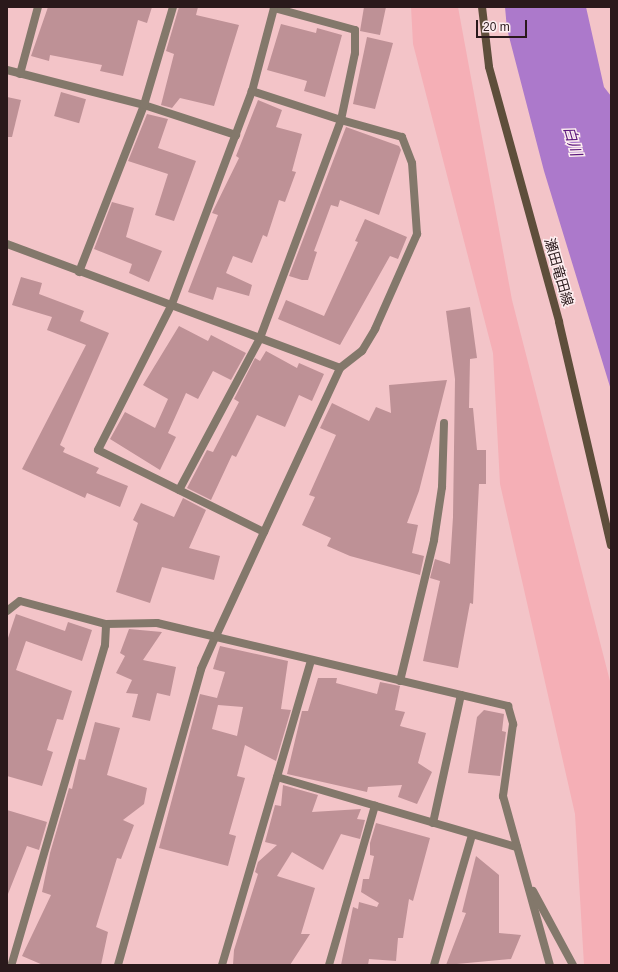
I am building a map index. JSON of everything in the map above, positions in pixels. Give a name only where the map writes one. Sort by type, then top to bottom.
[{"type":"main road","name":"瀬田竜田線","points":[[482,7],[489,67],[559,322],[611,545]]},
{"type":"street","points":[[20,74],[38,7]]},
{"type":"street","points":[[79,272],[144,105],[173,7]]},
{"type":"street","points":[[179,490],[260,338],[342,120],[355,53],[355,30],[274,8],[252,91],[171,306],[98,450],[264,532]]},
{"type":"street","points":[[7,70],[144,105],[236,135]]},
{"type":"street","points":[[118,965],[201,669],[340,368],[362,351],[376,329],[417,234],[417,212],[412,163],[402,137],[342,120],[252,91]]},
{"type":"street","points":[[7,244],[340,368]]},
{"type":"street","points":[[400,681],[434,540],[442,487],[444,423]]},
{"type":"street","points":[[7,608],[20,601],[106,624],[157,623],[216,636],[311,661],[508,706],[513,724],[503,796],[550,965]]},
{"type":"street","points":[[12,963],[105,645],[106,624]]},
{"type":"street","points":[[222,965],[311,661]]},
{"type":"street","points":[[433,823],[461,695]]},
{"type":"street","points":[[276,777],[517,847]]},
{"type":"street","points":[[330,965],[376,806]]},
{"type":"street","points":[[434,965],[472,835]]},
{"type":"street","points":[[528,882],[573,965]]},
{"type":"shaded area","points":[[411,7],[458,7],[512,300],[611,685],[611,965],[584,965],[575,814],[500,484],[493,353],[413,44]]},
{"type":"water","name":"白川","points":[[505,7],[586,7],[604,87],[611,96],[611,390],[544,171],[507,29]]},
{"type":"building","points":[[48,7],[152,7],[147,23],[138,20],[123,76],[100,71],[102,65],[50,55],[49,61],[31,56]]},
{"type":"building","points":[[179,7],[198,7],[196,15],[239,25],[214,106],[180,98],[172,108],[161,105],[174,54],[166,51]]},
{"type":"building","points":[[364,7],[386,7],[380,35],[360,31]]},
{"type":"building","points":[[281,24],[316,33],[317,28],[342,35],[325,97],[304,91],[307,81],[267,70]]},
{"type":"building","points":[[367,37],[393,43],[375,109],[353,104]]},
{"type":"building","points":[[61,92],[86,99],[79,123],[54,116]]},
{"type":"building","points":[[7,97],[21,100],[12,137],[7,137]]},
{"type":"building","points":[[258,100],[282,110],[276,127],[302,134],[292,171],[296,172],[285,202],[279,200],[267,237],[263,235],[252,263],[233,256],[226,273],[252,285],[249,296],[217,287],[213,300],[188,292],[218,215],[212,213],[239,158],[236,156]]},
{"type":"building","points":[[147,114],[168,119],[158,148],[196,161],[174,221],[155,215],[168,174],[128,161]]},
{"type":"building","points":[[346,127],[399,146],[401,150],[379,215],[340,200],[338,207],[331,205],[314,251],[317,252],[308,280],[302,280],[289,276]]},
{"type":"building","points":[[112,202],[134,208],[126,237],[162,251],[149,282],[129,273],[132,264],[94,249]]},
{"type":"building","points":[[365,219],[407,237],[398,259],[390,256],[340,345],[278,319],[286,300],[324,316],[358,242],[355,241]]},
{"type":"building","points":[[21,277],[42,283],[39,294],[84,311],[80,321],[109,333],[60,445],[65,448],[63,452],[99,468],[96,473],[128,486],[120,507],[87,493],[85,498],[22,469],[86,345],[47,330],[52,317],[12,305]]},
{"type":"building","points":[[470,307],[477,358],[470,359],[469,408],[473,408],[477,450],[486,450],[486,484],[479,484],[473,604],[470,603],[458,668],[423,661],[440,581],[430,578],[435,559],[450,564],[453,517],[455,379],[446,311]]},
{"type":"building","points":[[179,326],[208,341],[211,335],[246,353],[231,380],[213,371],[198,399],[186,393],[168,433],[176,437],[160,470],[110,439],[125,412],[155,428],[168,399],[143,385]]},
{"type":"building","points":[[266,351],[297,368],[299,363],[324,374],[312,401],[299,395],[285,427],[257,415],[236,457],[232,455],[211,500],[187,488],[207,450],[213,452],[239,402],[234,399],[255,358],[260,361]]},
{"type":"building","points":[[447,380],[419,491],[407,523],[418,525],[412,553],[424,556],[420,575],[350,556],[327,546],[331,538],[302,525],[315,497],[309,495],[336,435],[320,428],[332,403],[369,421],[376,407],[391,413],[389,385]]},
{"type":"building","points":[[183,498],[206,510],[189,548],[220,556],[214,580],[162,567],[150,603],[116,592],[138,523],[133,520],[141,503],[174,517]]},
{"type":"building","points":[[16,614],[65,631],[68,622],[92,630],[82,661],[26,641],[16,670],[72,691],[63,720],[57,719],[47,750],[53,752],[42,786],[7,776],[7,641]]},
{"type":"building","points":[[129,629],[162,632],[143,660],[176,667],[170,696],[157,693],[150,721],[132,717],[138,694],[126,693],[132,680],[116,673],[125,656],[120,653]]},
{"type":"building","points":[[220,646],[288,661],[281,709],[291,710],[276,761],[245,745],[237,776],[245,778],[229,834],[236,836],[228,866],[159,848],[200,694],[217,698],[225,672],[213,669]],"holes":[[[218,705],[243,707],[237,736],[212,729]]]},
{"type":"building","points":[[318,678],[337,678],[336,683],[377,694],[380,682],[400,686],[395,710],[405,712],[400,726],[426,733],[418,763],[432,772],[417,804],[398,797],[402,785],[368,787],[367,792],[287,774],[302,711],[308,711]]},
{"type":"building","points":[[484,710],[504,714],[502,731],[506,732],[500,776],[468,773],[477,717]]},
{"type":"building","points":[[95,722],[120,728],[107,775],[147,788],[144,804],[123,820],[134,825],[121,859],[117,858],[96,927],[108,932],[101,965],[43,965],[22,956],[51,895],[42,892],[50,853],[69,788],[72,789],[79,759],[85,760]]},
{"type":"building","points":[[283,785],[318,795],[312,812],[361,809],[357,819],[365,820],[360,839],[341,834],[323,870],[292,852],[277,876],[315,888],[301,934],[310,934],[290,965],[233,965],[234,950],[258,874],[255,872],[258,862],[277,845],[265,842],[275,805],[281,806]]},
{"type":"building","points":[[7,810],[47,822],[39,850],[27,846],[8,894]]},
{"type":"building","points":[[376,823],[430,838],[413,901],[409,899],[403,938],[398,938],[396,961],[369,959],[368,965],[341,965],[353,907],[358,909],[359,902],[377,907],[379,903],[361,892],[363,879],[369,879],[374,856],[370,855],[370,843]]},
{"type":"building","points":[[476,856],[499,875],[499,933],[521,935],[511,959],[446,965],[466,913],[462,912]]}]
